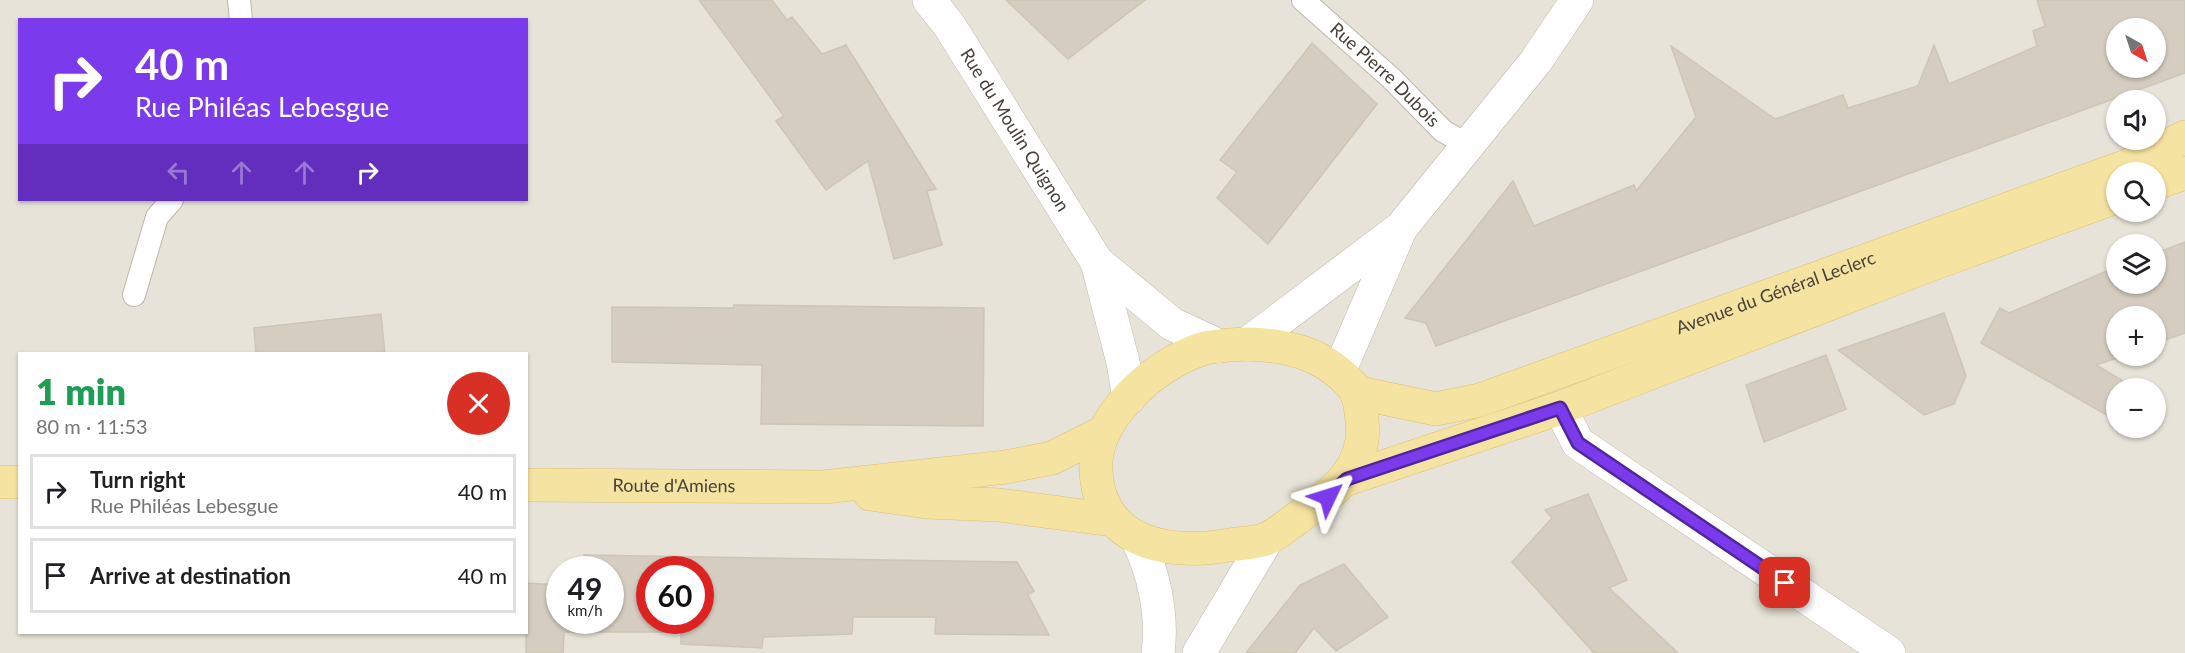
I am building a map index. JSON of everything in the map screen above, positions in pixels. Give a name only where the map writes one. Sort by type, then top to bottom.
[{"type":"main road","name":"Avenue du Général Leclerc","points":[[1349,382],[1436,409],[1480,400],[2127,166],[2185,137]]},
{"type":"main road","points":[[2166,180],[2185,173]]},
{"type":"main road","name":"Avenue du Général Leclerc","points":[[1347,479],[1560,408],[1927,266],[2106,201]]},
{"type":"main road","points":[[1125,529],[1101,497],[1095,470],[1102,433],[1118,409],[1155,374],[1201,350],[1233,345],[1268,345],[1308,352],[1349,382],[1364,434],[1359,458],[1347,479],[1328,497],[1267,539]]},
{"type":"main road","name":"Route d'Amiens","points":[[528,485],[824,487],[1006,467],[1052,458],[1102,433]]},
{"type":"main road","points":[[0,482],[18,482]]},
{"type":"main road","name":"Route d'Amiens","points":[[824,487],[927,502],[999,505],[1125,529],[1176,548],[1219,547],[1267,539]]},
{"type":"street","name":"Rue du Moulin Quignon","points":[[929,0],[948,25],[1097,262],[1123,362],[1129,398]]},
{"type":"street","points":[[1233,345],[1401,228],[1536,61],[1577,0]]},
{"type":"street","points":[[1349,382],[1401,228]]},
{"type":"street","name":"Rue du Moulin Quignon","points":[[1097,262],[1172,324],[1233,345]]},
{"type":"street","points":[[1560,408],[1578,443],[1889,653]]},
{"type":"street","points":[[1125,529],[1148,560],[1158,618],[1158,653]]},
{"type":"street","points":[[1198,653],[1267,539]]},
{"type":"lane","points":[[240,0],[241,18]]},
{"type":"lane","name":"Rue Pierre Dubois","points":[[1303,0],[1391,78],[1443,131],[1468,145]]},
{"type":"lane","points":[[134,295],[157,217],[171,201]]},
{"type":"shaded area","points":[[0,0],[2185,0],[2185,653],[0,653]]},
{"type":"building","points":[[699,0],[772,0],[787,20],[792,17],[822,54],[846,45],[936,189],[927,191],[942,245],[894,259],[868,161],[826,190],[776,121],[784,116]]},
{"type":"building","points":[[1006,0],[1145,0],[1068,59]]},
{"type":"building","points":[[2037,0],[2185,0],[2185,73],[2138,90],[2106,90],[2106,102],[1436,346],[1426,323],[1405,318],[1513,181],[1534,226],[1634,185],[1636,191],[1696,117],[1671,46],[1775,119],[1843,95],[1848,108],[1918,86],[1934,45],[1949,84],[2037,46],[2033,31],[2045,26]]},
{"type":"building","points":[[1312,43],[1377,104],[1268,244],[1217,198],[1237,172],[1220,160]]},
{"type":"building","points":[[2185,242],[2185,333],[2166,340],[2166,306],[2106,306],[2106,362],[2096,365],[2118,378],[2106,378],[2106,415],[1981,343],[2000,308],[2009,313],[2106,271],[2106,294],[2166,294],[2166,249]]},
{"type":"building","points":[[734,305],[984,308],[983,426],[761,424],[762,365],[612,362],[612,307],[734,308]]},
{"type":"building","points":[[1944,313],[1966,376],[1954,404],[1924,415],[1838,350]]},
{"type":"building","points":[[381,314],[385,352],[256,352],[254,328]]},
{"type":"building","points":[[1826,355],[1846,409],[1764,442],[1746,385]]},
{"type":"building","points":[[1588,494],[1627,580],[1609,588],[1678,653],[1594,653],[1512,562],[1552,518],[1545,510]]},
{"type":"building","points":[[584,555],[646,556],[636,556],[636,632],[624,632],[624,556]]},
{"type":"building","points":[[714,557],[1017,562],[1034,591],[1028,595],[1049,635],[935,634],[936,617],[853,617],[852,634],[763,637],[762,648],[681,644],[681,634],[714,634]]},
{"type":"building","points":[[1344,564],[1388,617],[1336,651],[1314,628],[1295,653],[1246,653],[1300,585]]},
{"type":"building","points":[[528,583],[546,584],[546,634],[564,634],[563,653],[526,653]]},
{"type":"route","points":[[1328,497],[1347,479],[1560,408],[1578,443],[1785,583]]}]
